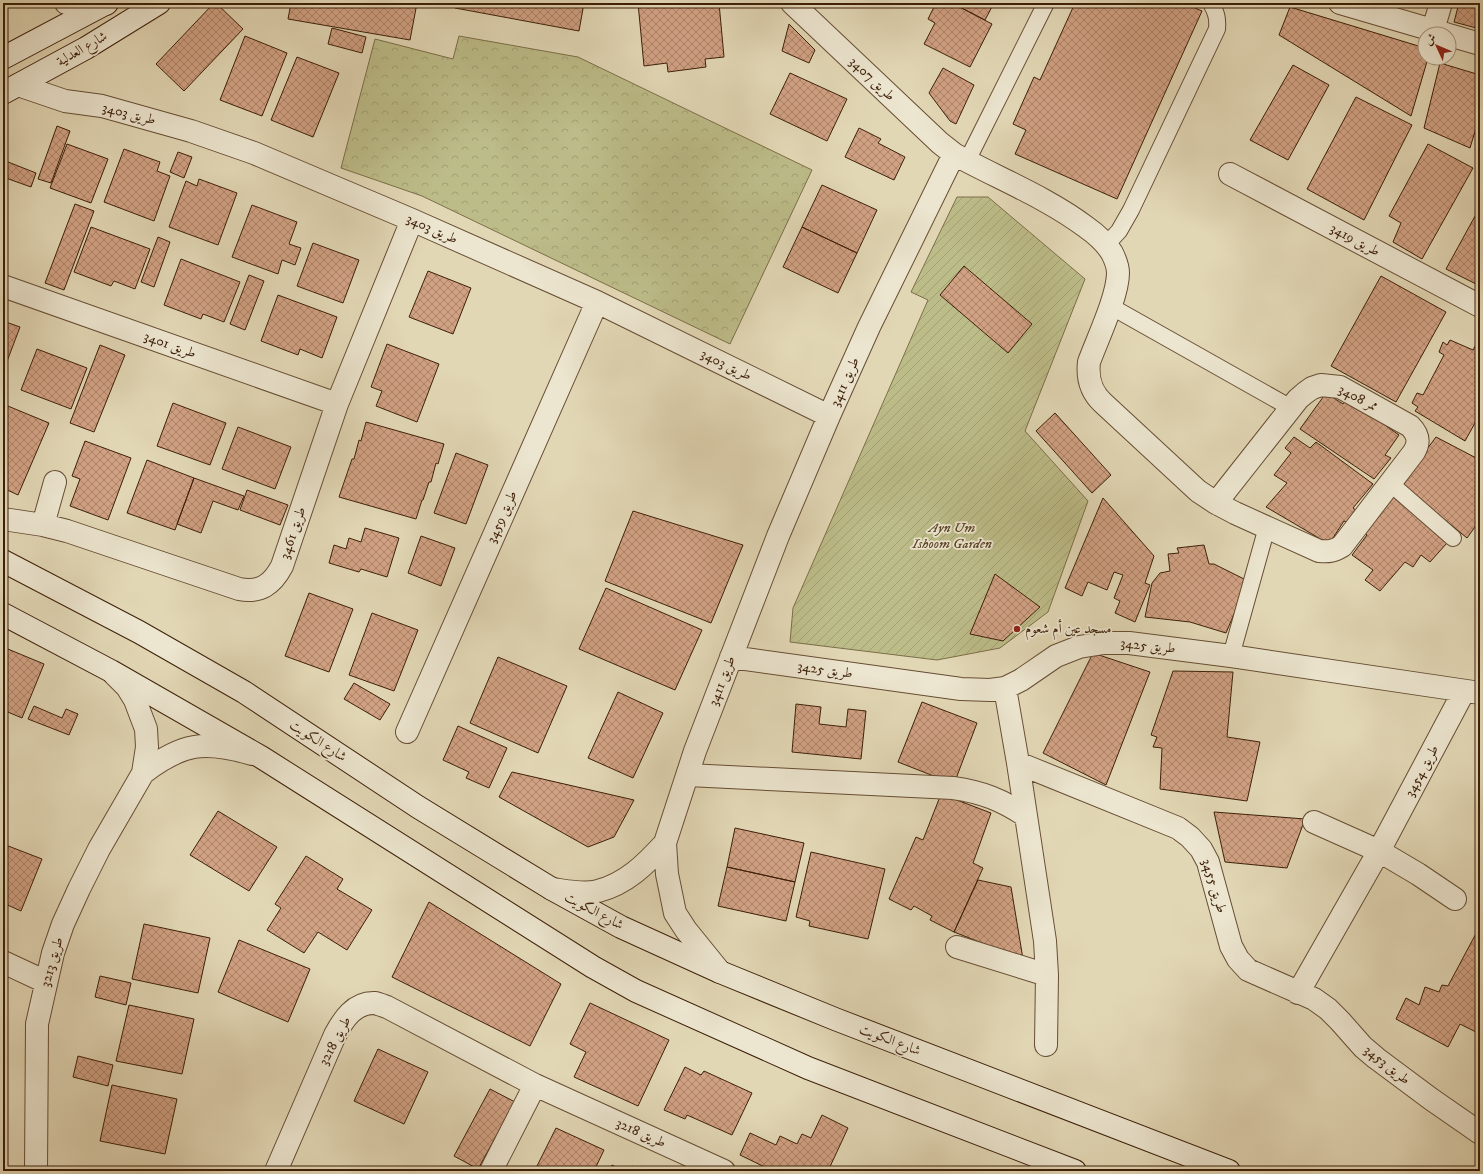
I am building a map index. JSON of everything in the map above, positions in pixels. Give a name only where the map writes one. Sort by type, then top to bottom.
[{"type":"street","points":[[66,3],[106,3]]},
{"type":"street","name":"شارع العدلية","points":[[3,58],[106,3]]},
{"type":"street","name":"شارع العدلية","points":[[10,89],[86,48],[159,3]]},
{"type":"street","name":"طريق 3407","points":[[792,3],[940,143],[960,158]]},
{"type":"street","points":[[1340,3],[1419,26]]},
{"type":"street","points":[[1441,3],[1443,26]]},
{"type":"street","points":[[1457,37],[1480,44]]},
{"type":"street","name":"طريق 3403","points":[[10,89],[65,101],[102,106],[191,131],[254,153],[412,220],[596,302],[829,416]]},
{"type":"street","points":[[960,158],[1062,211],[1094,234],[1106,245],[1112,253],[1118,272],[1117,282],[1110,306]]},
{"type":"street","name":"طريق 3411","points":[[720,972],[689,934],[675,913],[667,874],[665,843],[696,751],[731,657],[778,536],[829,416],[869,327],[960,158]]},
{"type":"street","name":"طريق 3419","points":[[1230,174],[1480,306]]},
{"type":"street","name":"طريق 3461","points":[[3,519],[43,525],[67,531],[239,589],[249,590],[260,588],[269,583],[277,575],[282,566],[337,404],[412,220]]},
{"type":"street","name":"طريق 3401","points":[[3,286],[337,404]]},
{"type":"street","name":"طريق 3459","points":[[407,732],[596,302]]},
{"type":"street","name":"ممر 3408","points":[[1110,306],[1089,362],[1088,380],[1096,397],[1198,491],[1216,503],[1320,551],[1328,552],[1336,550],[1342,546],[1418,446],[1418,438],[1415,431],[1410,426],[1340,387],[1321,385],[1312,388],[1305,393],[1291,408],[1216,503]]},
{"type":"street","points":[[43,525],[55,482]]},
{"type":"street","name":"شارع الكويت","points":[[3,561],[139,632],[244,692],[418,807],[552,889],[621,926],[720,972],[835,1019],[1229,1171]]},
{"type":"street","points":[[3,614],[111,671],[261,757],[593,967],[636,991],[808,1068],[1076,1171]]},
{"type":"street","name":"طريق 3425","points":[[731,657],[961,689],[990,690],[1005,688],[1021,680],[1056,656],[1079,647],[1104,643],[1128,643],[1231,656],[1472,692]]},
{"type":"street","name":"طريق 3213","points":[[36,1171],[37,1024],[53,953],[79,889],[99,849],[143,773],[147,747],[146,729],[140,713],[127,687],[111,671]]},
{"type":"street","points":[[1005,688],[1045,941],[1047,975],[1046,1045]]},
{"type":"street","name":"طريق 3454","points":[[1298,993],[1472,692]]},
{"type":"street","name":"طريق 3213","points":[[143,773],[160,760],[180,750],[199,746],[237,750],[261,757]]},
{"type":"street","name":"طريق 3455","points":[[1018,763],[1178,828],[1190,837],[1201,849],[1208,862],[1231,946],[1238,959],[1248,970],[1298,993]]},
{"type":"street","points":[[688,775],[953,788],[973,791],[992,797],[1010,805],[1026,816]]},
{"type":"street","points":[[1314,822],[1379,851],[1456,898]]},
{"type":"street","name":"طريق 3411","points":[[552,889],[582,893],[598,892],[631,876],[647,863],[665,843]]},
{"type":"street","points":[[957,947],[1047,975]]},
{"type":"street","points":[[3,962],[46,982]]},
{"type":"street","name":"طريق 3453","points":[[1298,993],[1314,1000],[1328,1009],[1362,1047],[1431,1099],[1480,1133]]},
{"type":"street","name":"طريق 3218","points":[[276,1171],[343,1020],[351,1012],[362,1006],[375,1003],[388,1007],[535,1085],[724,1171]]},
{"type":"street","points":[[491,1171],[535,1085]]},
{"type":"lane","points":[[960,158],[1046,3]]},
{"type":"lane","points":[[1106,245],[1119,231],[1131,210],[1217,29],[1218,19],[1211,3]]},
{"type":"lane","points":[[1110,306],[1291,408]]},
{"type":"lane","points":[[1390,483],[1453,538]]},
{"type":"lane","points":[[1231,656],[1267,527]]},
{"type":"green space","points":[[459,36],[578,57],[812,170],[730,344],[422,196],[341,168],[375,39],[453,59]]},
{"type":"green space","name":"Ayn Um Ishoom Garden","points":[[957,197],[988,197],[1085,279],[1025,431],[1088,501],[1048,612],[1000,648],[937,660],[790,642],[793,608],[928,300],[911,292]]},
{"type":"building","points":[[214,3],[216,3],[243,29],[184,91],[156,64]]},
{"type":"building","points":[[291,3],[311,3],[322,5],[323,3],[417,3],[410,40],[288,19]]},
{"type":"building","points":[[456,3],[584,3],[579,31],[455,8]]},
{"type":"building","points":[[638,3],[719,3],[724,57],[705,59],[706,67],[668,72],[667,63],[644,66]]},
{"type":"building","points":[[936,3],[952,3],[992,24],[970,67],[924,44],[935,23],[928,19]]},
{"type":"building","points":[[952,3],[994,3],[985,20]]},
{"type":"building","points":[[1075,3],[1183,3],[1202,11],[1117,199],[1015,154],[1026,130],[1013,124],[1034,77],[1040,80]]},
{"type":"building","points":[[1459,3],[1480,3],[1480,29],[1454,22]]},
{"type":"building","points":[[1290,7],[1417,46],[1417,66],[1426,66],[1411,116],[1279,35]]},
{"type":"building","points":[[789,24],[815,50],[809,63],[782,51]]},
{"type":"building","points":[[332,28],[366,37],[362,53],[328,44]]},
{"type":"building","points":[[245,36],[287,53],[262,116],[220,100]]},
{"type":"building","points":[[297,57],[339,73],[313,137],[271,120]]},
{"type":"building","points":[[1293,65],[1329,85],[1288,160],[1250,140]]},
{"type":"building","points":[[1439,66],[1450,66],[1480,75],[1480,115],[1470,148],[1424,128]]},
{"type":"building","points":[[943,68],[974,85],[956,124],[950,121],[929,93]]},
{"type":"building","points":[[790,73],[847,99],[827,141],[770,114]]},
{"type":"building","points":[[1356,97],[1412,125],[1364,220],[1307,189]]},
{"type":"building","points":[[57,126],[70,131],[51,183],[38,179]]},
{"type":"building","points":[[859,128],[881,139],[878,143],[905,157],[894,180],[845,157]]},
{"type":"building","points":[[1480,134],[1480,152],[1475,150]]},
{"type":"building","points":[[67,144],[108,159],[91,203],[50,188]]},
{"type":"building","points":[[1428,144],[1473,168],[1422,259],[1393,242],[1401,223],[1389,216]]},
{"type":"building","points":[[124,149],[160,162],[157,171],[170,176],[154,221],[104,202]]},
{"type":"building","points":[[178,152],[192,157],[184,178],[170,172]]},
{"type":"building","points":[[3,160],[36,173],[31,187],[3,177]]},
{"type":"building","points":[[199,179],[237,193],[218,245],[169,227],[186,181],[197,186]]},
{"type":"building","points":[[822,185],[877,210],[857,253],[802,227]]},
{"type":"building","points":[[75,204],[94,211],[64,290],[45,283]]},
{"type":"building","points":[[252,205],[297,222],[289,244],[301,248],[295,265],[282,260],[278,274],[232,257]]},
{"type":"building","points":[[1480,207],[1480,286],[1446,269]]},
{"type":"building","points":[[91,227],[150,249],[135,289],[114,281],[111,286],[74,272]]},
{"type":"building","points":[[802,227],[857,253],[838,293],[783,267]]},
{"type":"building","points":[[158,237],[170,242],[154,287],[141,282]]},
{"type":"building","points":[[313,243],[359,260],[343,303],[297,286]]},
{"type":"building","points":[[181,259],[240,282],[224,322],[203,314],[201,319],[164,305]]},
{"type":"building","points":[[964,266],[1032,324],[1008,353],[940,295]]},
{"type":"building","points":[[428,271],[471,288],[453,334],[409,317]]},
{"type":"building","points":[[249,275],[264,281],[245,330],[230,324]]},
{"type":"building","points":[[1381,276],[1446,312],[1396,402],[1331,366]]},
{"type":"building","points":[[278,295],[337,317],[322,358],[300,349],[298,355],[261,341]]},
{"type":"building","points":[[3,321],[20,327],[3,372]]},
{"type":"building","points":[[1480,337],[1480,414],[1465,441],[1415,411],[1418,407],[1412,403],[1417,393],[1423,395],[1444,355],[1439,352],[1443,342],[1447,345],[1450,340],[1473,350]]},
{"type":"building","points":[[387,344],[439,364],[417,422],[376,406],[382,391],[371,387]]},
{"type":"building","points":[[100,345],[125,355],[94,432],[70,423]]},
{"type":"building","points":[[37,349],[87,368],[71,409],[21,390]]},
{"type":"building","points":[[1326,393],[1343,404],[1347,398],[1399,435],[1385,455],[1391,458],[1374,479],[1300,429]]},
{"type":"building","points":[[173,403],[226,423],[210,465],[157,446]]},
{"type":"building","points":[[3,404],[49,423],[18,495],[3,488]]},
{"type":"building","points":[[1055,413],[1111,475],[1092,493],[1036,431]]},
{"type":"building","points":[[366,422],[444,444],[438,464],[436,463],[431,482],[429,482],[416,519],[339,497],[352,459],[354,459],[359,440],[361,441]]},
{"type":"building","points":[[238,427],[291,447],[275,489],[222,469]]},
{"type":"building","points":[[1294,437],[1310,448],[1316,442],[1373,484],[1353,508],[1360,513],[1351,525],[1344,521],[1329,544],[1266,507],[1287,483],[1274,475],[1291,453],[1285,448]]},
{"type":"building","points":[[1436,437],[1480,460],[1480,520],[1467,538],[1401,484]]},
{"type":"building","points":[[85,441],[131,458],[108,520],[70,506],[80,479],[72,476]]},
{"type":"building","points":[[456,453],[488,465],[466,524],[434,513]]},
{"type":"building","points":[[147,460],[194,478],[175,530],[127,513]]},
{"type":"building","points":[[194,478],[244,496],[238,510],[213,501],[201,533],[177,524]]},
{"type":"building","points":[[1389,489],[1447,543],[1430,562],[1421,555],[1413,567],[1405,562],[1380,591],[1365,580],[1373,570],[1352,555],[1367,535],[1364,532]]},
{"type":"building","points":[[247,490],[288,505],[280,525],[240,510]]},
{"type":"building","points":[[1103,498],[1154,556],[1145,583],[1150,585],[1135,622],[1115,613],[1120,601],[1114,598],[1123,575],[1114,572],[1107,590],[1088,582],[1082,596],[1065,588]]},
{"type":"building","points":[[633,511],[743,545],[711,623],[605,581]]},
{"type":"building","points":[[365,528],[399,538],[387,577],[361,569],[359,572],[329,563],[334,545],[346,549],[349,538],[361,542]]},
{"type":"building","points":[[421,536],[455,548],[441,586],[408,573]]},
{"type":"building","points":[[1204,545],[1209,564],[1214,564],[1248,581],[1226,633],[1190,622],[1145,617],[1152,583],[1160,573],[1170,571],[1168,554],[1179,553],[1177,548]]},
{"type":"building","points":[[995,574],[1040,607],[1003,641],[970,634]]},
{"type":"building","points":[[606,588],[702,630],[675,690],[579,649]]},
{"type":"building","points":[[309,593],[353,609],[329,672],[285,656]]},
{"type":"building","points":[[372,613],[418,630],[394,691],[349,675]]},
{"type":"building","points":[[3,647],[44,664],[22,718],[3,710]]},
{"type":"building","points":[[1093,653],[1150,672],[1106,785],[1043,753]]},
{"type":"building","points":[[498,657],[567,686],[538,753],[470,723]]},
{"type":"building","points":[[1173,671],[1233,672],[1227,737],[1260,742],[1247,801],[1160,789],[1162,748],[1153,747],[1157,737],[1151,735]]},
{"type":"building","points":[[354,683],[390,704],[380,720],[344,699]]},
{"type":"building","points":[[618,692],[663,713],[633,778],[588,758]]},
{"type":"building","points":[[922,702],[977,723],[954,784],[898,762]]},
{"type":"building","points":[[796,704],[821,707],[819,724],[846,727],[848,709],[866,711],[861,759],[792,752]]},
{"type":"building","points":[[34,706],[62,718],[66,709],[78,714],[69,735],[28,719]]},
{"type":"building","points":[[458,726],[507,748],[489,788],[466,778],[469,772],[443,760]]},
{"type":"building","points":[[512,772],[634,800],[614,837],[588,847],[499,797]]},
{"type":"building","points":[[941,794],[991,813],[973,863],[983,868],[954,932],[930,920],[932,916],[914,906],[911,910],[889,899],[916,837],[923,840]]},
{"type":"building","points":[[218,811],[277,847],[249,891],[190,855]]},
{"type":"building","points":[[1214,812],[1305,819],[1287,868],[1225,862]]},
{"type":"building","points":[[735,828],[804,843],[795,882],[727,867]]},
{"type":"building","points":[[3,844],[42,859],[21,911],[3,903]]},
{"type":"building","points":[[811,852],[885,869],[868,939],[809,926],[810,921],[796,917]]},
{"type":"building","points":[[306,856],[343,879],[337,889],[372,910],[347,950],[318,932],[304,953],[267,930],[281,908],[275,904]]},
{"type":"building","points":[[727,867],[795,882],[786,921],[718,906]]},
{"type":"building","points":[[978,880],[1011,887],[1023,959],[954,932]]},
{"type":"building","points":[[429,902],[561,984],[530,1046],[392,977]]},
{"type":"building","points":[[144,924],[210,938],[198,993],[132,979]]},
{"type":"building","points":[[1480,926],[1480,1034],[1460,1024],[1448,1047],[1396,1019],[1406,998],[1419,1005],[1425,987],[1439,992],[1442,985],[1448,986]]},
{"type":"building","points":[[239,940],[310,969],[288,1022],[218,992]]},
{"type":"building","points":[[100,976],[131,983],[126,1005],[95,997]]},
{"type":"building","points":[[590,1003],[669,1040],[638,1106],[574,1077],[586,1052],[570,1044]]},
{"type":"building","points":[[129,1005],[194,1019],[182,1074],[116,1061]]},
{"type":"building","points":[[378,1049],[428,1072],[404,1124],[354,1101]]},
{"type":"building","points":[[78,1056],[113,1065],[108,1086],[73,1077]]},
{"type":"building","points":[[685,1067],[701,1075],[704,1071],[752,1093],[732,1135],[687,1115],[685,1119],[664,1110]]},
{"type":"building","points":[[112,1085],[177,1099],[165,1154],[100,1141]]},
{"type":"building","points":[[490,1089],[515,1102],[478,1169],[454,1156]]},
{"type":"building","points":[[822,1115],[848,1128],[828,1171],[773,1171],[740,1155],[750,1133],[776,1145],[780,1136],[797,1144],[802,1134],[811,1138]]},
{"type":"building","points":[[556,1128],[604,1150],[594,1171],[535,1170]]},
{"type":"building","points":[[612,1165],[624,1171],[609,1171]]},
{"type":"building","points":[[632,1166],[642,1171],[629,1171]]},
{"type":"building","points":[[96,1168],[111,1171],[95,1171]]},
{"type":"place","name":"مسجد عين أم شعوم","points":[[1017,629]]}]
